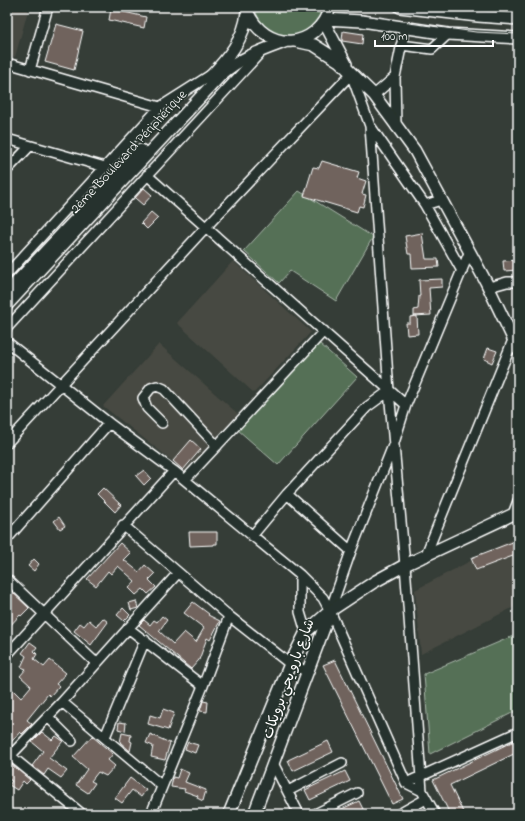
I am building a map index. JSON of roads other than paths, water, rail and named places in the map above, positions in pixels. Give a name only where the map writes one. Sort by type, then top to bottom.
[{"type":"main road","points":[[324,20],[330,7]]},
{"type":"main road","points":[[400,7],[518,19]]},
{"type":"main road","points":[[246,9],[253,24],[262,33],[274,39],[314,45],[339,61],[374,95],[415,151],[489,287],[516,344]]},
{"type":"main road","name":"2ème Boulevard Périphérique","points":[[7,292],[233,50],[246,24],[246,9]]},
{"type":"main road","points":[[324,20],[350,20],[448,34],[518,38]]},
{"type":"main road","points":[[324,20],[352,74]]},
{"type":"main road","name":"2ème Boulevard Périphérique","points":[[7,305],[221,74],[234,63],[264,50],[309,36],[324,20]]},
{"type":"main road","points":[[330,611],[374,582],[405,565],[425,557],[515,513]]},
{"type":"main road","name":"شارع بارو يحي برويكات","points":[[229,814],[290,664],[306,632],[330,611]]},
{"type":"main road","name":"شارع بارو يحي برويكات","points":[[254,814],[274,765],[330,611]]},
{"type":"street","points":[[30,70],[48,7]]},
{"type":"street","points":[[396,126],[395,77],[405,28]]},
{"type":"street","points":[[402,45],[432,49],[448,34]]},
{"type":"street","points":[[7,328],[264,50]]},
{"type":"street","points":[[7,63],[160,107]]},
{"type":"street","points":[[7,274],[160,107],[212,74]]},
{"type":"street","points":[[7,443],[206,227],[352,74],[370,126],[389,391],[422,777],[424,795],[435,814]]},
{"type":"street","points":[[374,95],[395,77]]},
{"type":"street","points":[[370,126],[425,205],[462,271]]},
{"type":"street","points":[[7,139],[105,167]]},
{"type":"street","points":[[7,170],[30,146]]},
{"type":"street","points":[[147,175],[406,405]]},
{"type":"street","points":[[425,205],[441,200]]},
{"type":"street","points":[[330,611],[394,444],[406,405],[470,253]]},
{"type":"street","points":[[489,287],[507,282],[518,282]]},
{"type":"street","points":[[185,480],[324,331]]},
{"type":"street","points":[[7,342],[109,423],[174,471],[300,575],[323,598],[406,783],[424,795]]},
{"type":"street","points":[[425,557],[516,344]]},
{"type":"street","points":[[162,423],[147,408],[143,398],[151,388],[157,386],[164,389],[217,446]]},
{"type":"street","points":[[252,536],[287,494],[367,407],[389,391]]},
{"type":"street","points":[[7,538],[109,423]]},
{"type":"street","points":[[7,655],[123,525],[174,471]]},
{"type":"street","points":[[287,494],[352,551]]},
{"type":"street","points":[[515,513],[518,501]]},
{"type":"street","points":[[123,525],[229,616],[290,664],[308,672]]},
{"type":"street","points":[[82,814],[9,754],[48,717],[178,573]]},
{"type":"street","points":[[300,575],[300,612],[306,632]]},
{"type":"street","points":[[7,579],[96,663]]},
{"type":"street","points":[[151,814],[229,616]]},
{"type":"street","points":[[128,628],[202,686]]},
{"type":"street","points":[[105,737],[145,640]]},
{"type":"street","points":[[62,702],[162,786]]},
{"type":"street","points":[[48,717],[72,741]]},
{"type":"street","points":[[406,783],[518,732]]},
{"type":"street","points":[[288,790],[342,763]]},
{"type":"street","points":[[274,765],[299,814]]},
{"type":"street","points":[[315,814],[357,793]]},
{"type":"street","points":[[399,814],[424,795]]},
{"type":"tram line","points":[[409,23],[476,32],[518,34]]}]
